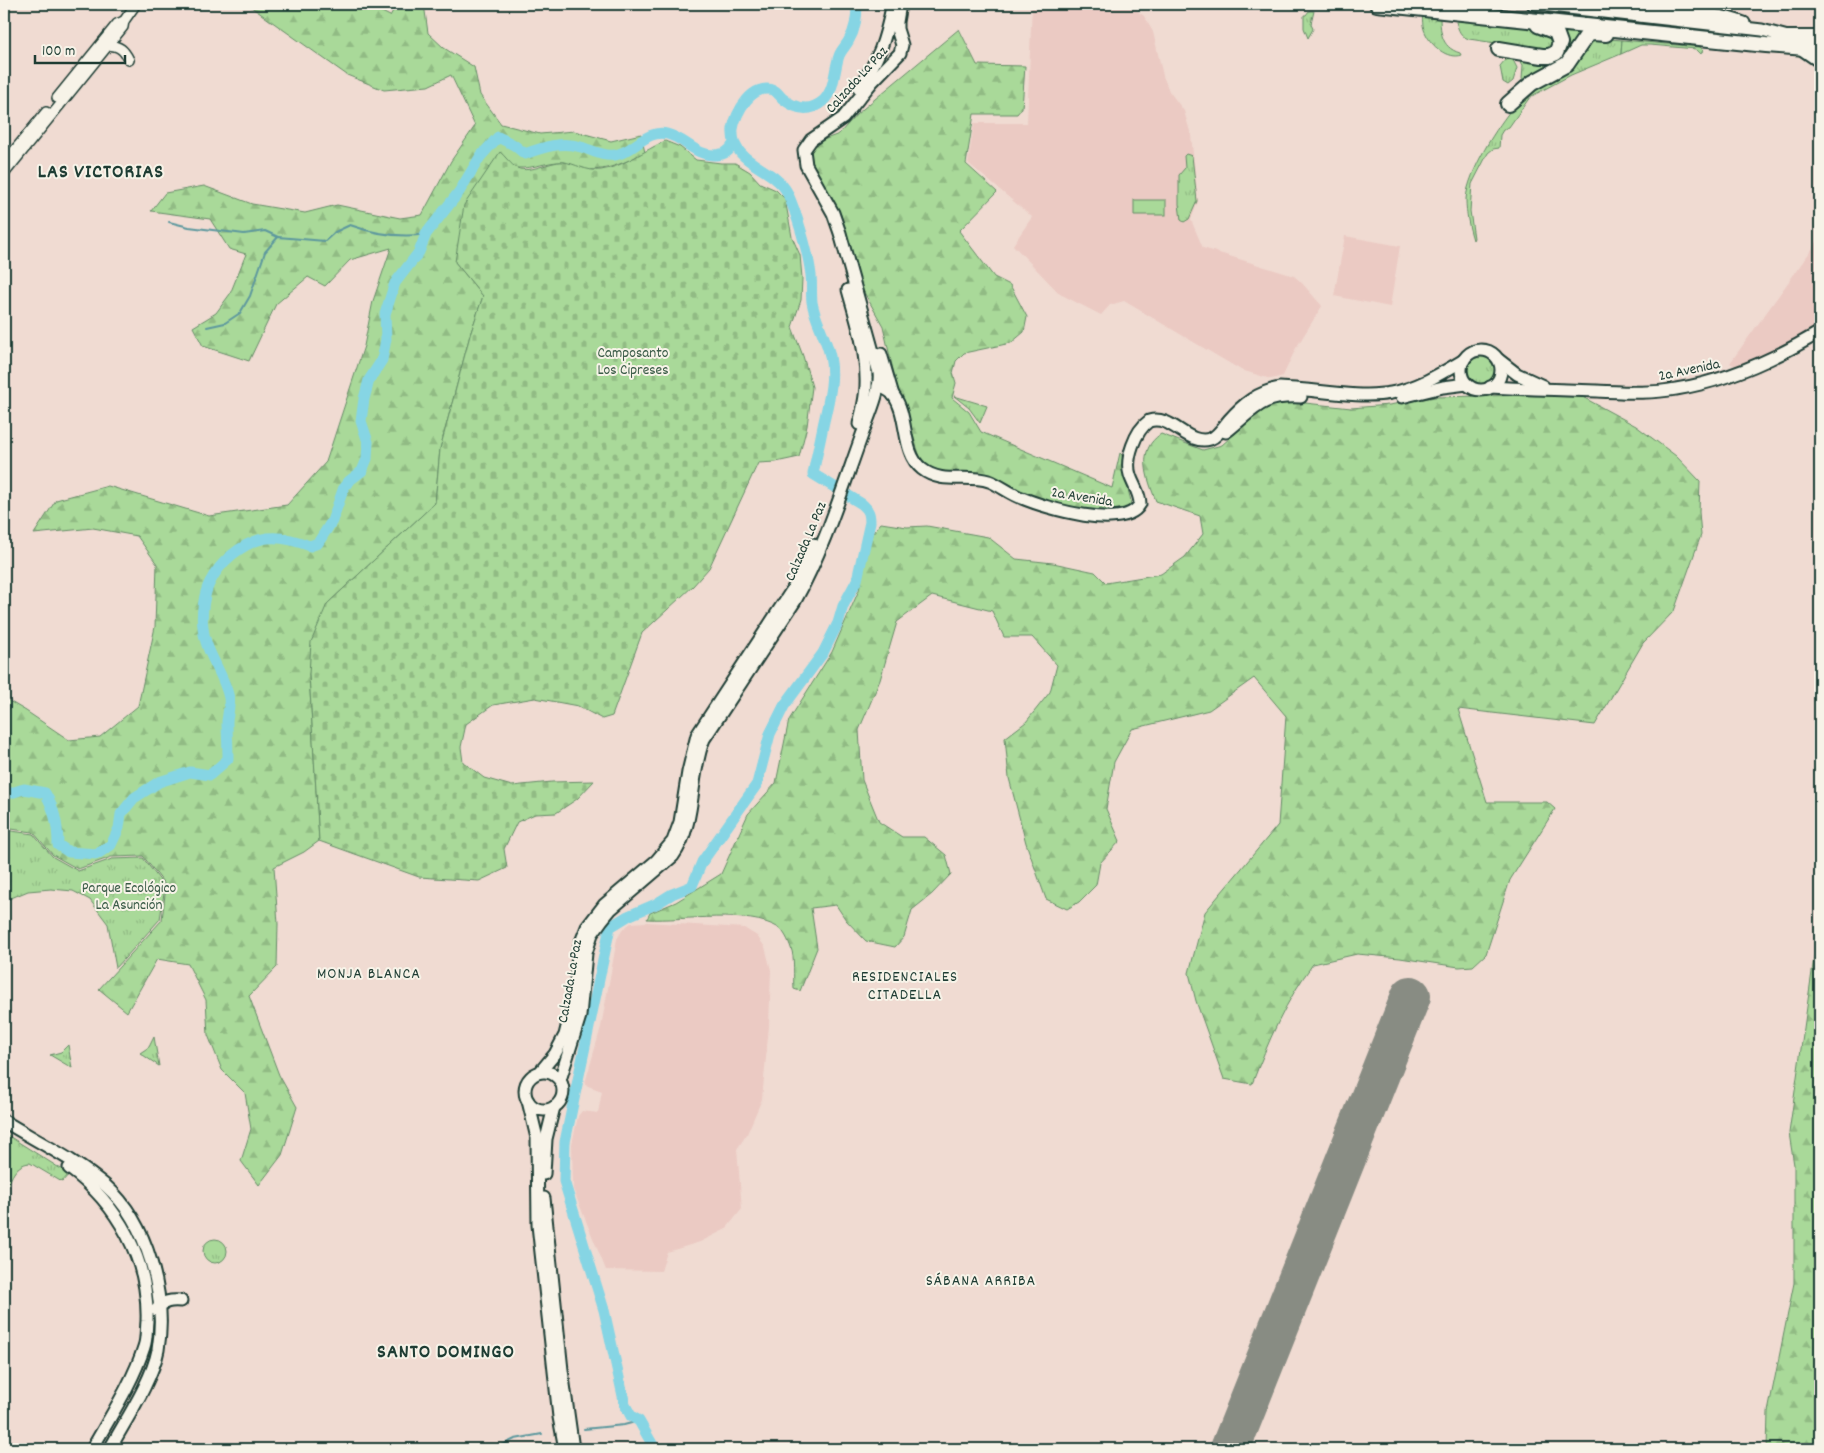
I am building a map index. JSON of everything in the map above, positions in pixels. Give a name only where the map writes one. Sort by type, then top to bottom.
[{"type":"highway","points":[[1377,4],[1606,28],[1799,44],[1820,38]]},
{"type":"highway","points":[[1451,4],[1473,6]]},
{"type":"highway","points":[[1510,53],[1549,56],[1556,53],[1560,43],[1556,32],[1515,18]]},
{"type":"highway","points":[[1508,104],[1532,83],[1568,64],[1589,34],[1609,34],[1620,29]]},
{"type":"highway","points":[[1691,29],[1799,44],[1820,49]]},
{"type":"highway","points":[[1799,44],[1820,60]]},
{"type":"highway","points":[[1513,86],[1532,83]]},
{"type":"main road","name":"Calzada La Paz","points":[[843,478],[861,415],[866,384],[865,364],[830,224],[822,206],[800,170],[796,153],[802,139],[832,120],[875,64],[882,46],[893,4]]},
{"type":"main road","name":"Calzada La Paz","points":[[560,1080],[580,1016],[585,960],[592,934],[612,909],[666,863],[677,850],[686,830],[699,755],[704,739],[795,601],[812,569],[833,505],[877,390],[879,373],[837,223],[807,168],[804,152],[811,140],[843,118],[872,82],[902,50],[897,22],[900,4]]},
{"type":"main road","points":[[1533,4],[1608,8],[1762,30]]},
{"type":"main road","points":[[1628,4],[1730,18],[1799,44]]},
{"type":"main road","points":[[1606,28],[1608,8]]},
{"type":"main road","points":[[882,46],[889,42],[902,50]]},
{"type":"main road","points":[[865,320],[878,343],[894,395]]},
{"type":"main road","name":"2a Avenida","points":[[1490,387],[1629,392],[1658,391],[1708,383],[1762,363],[1820,332]]},
{"type":"main road","points":[[1482,350],[1489,351],[1499,360],[1501,372],[1496,384],[1478,389],[1467,384],[1462,375],[1462,370],[1464,360],[1470,354],[1482,350]]},
{"type":"main road","points":[[863,351],[870,361],[873,389],[894,395]]},
{"type":"main road","name":"2a Avenida","points":[[894,395],[913,458],[928,473],[946,478],[988,480],[1021,498],[1043,505],[1092,516],[1115,517],[1128,515],[1135,511],[1140,504],[1140,497],[1130,475],[1129,462],[1139,432],[1149,421],[1161,420],[1193,437],[1207,439],[1218,432],[1251,399],[1268,390],[1280,388],[1357,394],[1389,393],[1433,378],[1464,360]]},
{"type":"main road","name":"2a Avenida","points":[[1499,360],[1527,380],[1554,390]]},
{"type":"main road","name":"2a Avenida","points":[[877,390],[890,404],[908,463],[924,478],[947,485],[982,486],[994,490],[1019,505],[1091,522],[1114,523],[1136,518],[1148,506],[1147,498],[1138,479],[1136,463],[1144,437],[1153,427],[1166,429],[1195,443],[1206,443],[1215,440],[1257,406],[1276,398],[1287,396],[1376,400],[1397,398],[1443,387],[1467,384]]},
{"type":"main road","name":"Calzada La Paz","points":[[540,1072],[555,1054],[565,1035],[575,995],[578,953],[587,927],[604,905],[656,860],[673,842],[680,822],[688,772],[697,735],[798,580],[833,505]]},
{"type":"main road","points":[[528,1101],[539,1109],[554,1107],[562,1096],[563,1090],[560,1080],[552,1073],[540,1072],[532,1076],[525,1090],[536,1138],[538,1225],[558,1408],[565,1449]]},
{"type":"main road","points":[[554,1107],[546,1139],[543,1193],[564,1389],[573,1449]]},
{"type":"main road","points":[[4,1121],[86,1171],[108,1188],[130,1216],[147,1252],[161,1304],[158,1351],[149,1376],[110,1449]]},
{"type":"main road","points":[[4,1128],[78,1175],[102,1197],[120,1222],[141,1268],[147,1292],[146,1336]]},
{"type":"main road","points":[[102,1197],[119,1200]]},
{"type":"main road","points":[[92,1449],[136,1369],[152,1315],[161,1304],[168,1301],[181,1301]]},
{"type":"main road","points":[[116,1406],[130,1413]]},
{"type":"street","points":[[4,163],[108,45],[136,4]]},
{"type":"street","points":[[4,174],[107,36],[117,24],[124,21]]},
{"type":"street","points":[[108,45],[117,46],[125,52],[129,60]]},
{"type":"shaded area","points":[[1032,4],[1128,4],[1144,16],[1153,32],[1163,76],[1169,91],[1184,111],[1191,135],[1198,201],[1191,220],[1203,248],[1294,276],[1322,306],[1296,348],[1283,376],[1271,379],[1241,370],[1124,301],[1110,305],[1101,315],[1060,294],[1013,245],[1032,217],[968,163],[974,123],[1027,123]]},
{"type":"shaded area","points":[[1345,236],[1400,246],[1390,307],[1334,296]]},
{"type":"shaded area","points":[[1820,238],[1820,327],[1751,363],[1735,366],[1730,363]]},
{"type":"shaded area","points":[[646,922],[744,928],[757,936],[765,947],[771,970],[769,1026],[762,1099],[747,1134],[737,1149],[742,1209],[726,1229],[700,1242],[667,1252],[661,1271],[606,1270],[573,1189],[572,1144],[578,1116],[582,1111],[598,1113],[602,1091],[585,1083],[601,1027],[617,939],[623,929],[631,923]]},
{"type":"green space","points":[[247,4],[343,4],[350,6],[351,4],[379,4],[378,10],[390,16],[397,4],[424,4],[428,33],[444,48],[474,67],[480,95],[501,124],[540,134],[574,131],[611,141],[641,134],[645,153],[614,166],[590,170],[563,162],[517,168],[455,262],[483,296],[470,335],[440,449],[435,503],[327,604],[309,674],[319,841],[304,852],[274,867],[278,924],[277,967],[249,996],[279,1075],[297,1107],[282,1155],[259,1185],[241,1161],[251,1129],[245,1093],[222,1070],[208,1035],[206,1000],[188,964],[157,959],[127,1012],[99,989],[162,920],[166,886],[143,856],[111,857],[78,869],[53,855],[33,832],[4,828],[4,698],[69,740],[100,737],[138,706],[155,627],[157,564],[137,536],[93,528],[34,534],[56,500],[108,486],[209,516],[287,505],[326,462],[364,346],[373,301],[391,248],[350,260],[325,286],[308,277],[276,304],[249,361],[203,346],[193,327],[216,313],[230,294],[246,254],[229,249],[210,219],[151,211],[165,193],[204,186],[252,204],[305,213],[337,205],[400,218],[422,215],[451,161],[475,126],[451,75],[428,86],[384,90],[347,75]]},
{"type":"green space","points":[[1423,10],[1440,12],[1442,37],[1448,47],[1461,55],[1456,56],[1445,53],[1432,43],[1424,28]]},
{"type":"green space","points":[[1309,11],[1314,11],[1311,24],[1313,29],[1308,38],[1304,28],[1304,15]]},
{"type":"green space","points":[[1460,16],[1519,21],[1556,38],[1549,51],[1469,39],[1462,35],[1458,28],[1456,22]]},
{"type":"green space","points":[[959,29],[977,65],[1025,66],[1022,108],[1017,114],[974,114],[966,164],[997,192],[959,231],[994,277],[1010,285],[1027,317],[1024,332],[1011,343],[964,353],[956,361],[953,373],[956,383],[952,398],[969,412],[981,432],[1112,488],[1120,453],[1122,455],[1131,501],[1129,509],[1122,513],[1078,511],[1017,490],[944,474],[930,468],[921,460],[896,383],[883,326],[856,278],[841,215],[813,166],[810,148],[818,142],[839,134],[857,114]]},
{"type":"green space","points":[[1556,29],[1580,30],[1572,48],[1558,61],[1524,80],[1522,79],[1523,65],[1518,57],[1551,58]]},
{"type":"green space","points":[[1595,38],[1622,40],[1621,54],[1571,75],[1530,97],[1509,127],[1503,130],[1500,135],[1499,148],[1493,149],[1488,153],[1472,184],[1470,211],[1473,240],[1466,199],[1472,176],[1484,150],[1515,105],[1570,69]]},
{"type":"green space","points":[[1622,40],[1700,47],[1703,50],[1701,54],[1696,49],[1641,45],[1621,54]]},
{"type":"green space","points":[[1505,60],[1513,60],[1517,68],[1513,81],[1508,85],[1503,82],[1500,66]]},
{"type":"green space","name":"Camposanto Los Cipreses","points":[[665,141],[680,147],[696,160],[735,163],[750,172],[760,183],[776,190],[785,199],[792,237],[800,255],[802,278],[801,300],[792,327],[812,387],[807,426],[799,457],[776,462],[758,463],[709,568],[693,586],[642,633],[612,716],[602,719],[578,706],[535,698],[493,705],[466,724],[461,747],[463,762],[484,778],[512,786],[552,782],[594,781],[577,799],[556,813],[535,814],[517,822],[504,849],[507,868],[479,881],[419,877],[319,841],[309,674],[311,642],[327,604],[435,503],[440,449],[470,335],[483,296],[455,262],[464,205],[500,152],[515,167],[522,169],[563,162],[590,170],[601,170],[626,162]]},
{"type":"green space","points":[[1186,154],[1192,156],[1197,201],[1189,219],[1184,222],[1181,220],[1179,204],[1179,175],[1185,168],[1184,156]]},
{"type":"green space","points":[[1134,200],[1166,200],[1166,215],[1134,215]]},
{"type":"green space","points":[[1482,356],[1492,360],[1496,370],[1492,380],[1482,384],[1472,380],[1468,370],[1472,360]]},
{"type":"green space","points":[[1577,394],[1636,426],[1676,456],[1700,481],[1699,512],[1701,535],[1674,611],[1643,643],[1595,725],[1458,709],[1487,802],[1547,802],[1555,809],[1510,880],[1486,954],[1473,966],[1459,967],[1357,954],[1313,964],[1294,992],[1278,1022],[1252,1084],[1224,1079],[1196,1001],[1189,973],[1205,912],[1278,825],[1286,716],[1254,678],[1209,710],[1132,729],[1114,762],[1106,809],[1120,841],[1100,863],[1096,885],[1079,902],[1067,909],[1046,899],[1026,843],[1009,778],[1005,738],[1026,722],[1050,692],[1057,665],[1032,637],[1004,637],[992,611],[932,596],[897,622],[880,680],[859,730],[862,780],[879,822],[902,837],[924,837],[946,855],[951,874],[932,894],[912,910],[904,937],[895,947],[866,941],[846,920],[836,905],[811,908],[817,948],[800,991],[794,989],[792,952],[786,937],[779,928],[766,922],[734,917],[647,919],[650,913],[676,902],[721,874],[748,814],[776,783],[789,720],[832,652],[859,590],[872,534],[881,523],[907,527],[927,526],[988,537],[1016,559],[1053,563],[1095,572],[1106,583],[1161,574],[1185,557],[1203,534],[1200,516],[1156,501],[1147,474],[1146,456],[1148,448],[1161,434],[1203,450],[1222,445],[1257,414],[1273,403],[1305,403],[1351,408],[1389,405],[1435,397]]},
{"type":"green space","points":[[954,396],[987,406],[980,423],[969,408]]},
{"type":"green space","name":"Parque Ecológico La Asunción","points":[[4,830],[33,834],[53,857],[78,871],[112,859],[143,858],[165,887],[160,919],[116,968],[108,924],[90,900],[73,891],[51,889],[28,891],[4,901]]},
{"type":"green space","points":[[1820,916],[1820,1449],[1767,1449],[1768,1412],[1794,1283],[1794,1165],[1789,1133]]},
{"type":"green space","points":[[154,1037],[159,1066],[140,1053],[149,1047]]},
{"type":"green space","points":[[68,1045],[72,1068],[50,1055],[61,1052]]},
{"type":"green space","points":[[4,1133],[69,1174],[62,1182],[30,1163],[24,1164],[16,1171],[4,1197]]},
{"type":"green space","points":[[215,1239],[223,1243],[227,1251],[223,1259],[215,1263],[207,1259],[203,1251],[207,1243]]},
{"type":"waterway","points":[[655,1449],[639,1421],[631,1416],[625,1405],[604,1310],[564,1181],[565,1142],[610,927],[628,916],[692,886],[702,862],[757,784],[770,734],[784,706],[823,653],[838,623],[843,606],[857,580],[870,522],[869,512],[862,504],[813,474],[829,400],[832,374],[830,356],[812,302],[810,265],[805,244],[787,192],[773,177],[745,158],[738,150],[734,141],[733,129],[741,107],[746,100],[759,90],[775,91],[787,102],[802,108],[813,107],[823,101],[832,86],[840,54],[853,31],[857,4]]},
{"type":"waterway","points":[[4,795],[24,789],[45,793],[55,818],[58,845],[69,852],[97,854],[111,845],[119,828],[121,814],[134,798],[159,782],[190,772],[210,775],[228,759],[227,721],[229,698],[227,689],[204,636],[202,616],[208,587],[214,575],[225,561],[254,541],[280,538],[310,546],[318,543],[332,521],[344,487],[362,471],[367,459],[368,442],[361,421],[364,399],[369,380],[382,360],[386,339],[385,314],[395,283],[419,252],[426,234],[459,192],[480,157],[498,137],[514,145],[525,154],[546,147],[574,145],[601,154],[615,155],[628,150],[646,138],[660,133],[673,136],[696,150],[709,155],[724,153],[734,143]]},
{"type":"waterway","points":[[169,222],[189,227],[244,234],[265,231],[278,237]]},
{"type":"waterway","points":[[207,327],[225,323],[240,313],[250,296],[265,252],[278,237],[325,241],[335,232],[350,225],[388,234],[407,236],[426,234]]},
{"type":"waterway","points":[[584,1429],[624,1425],[639,1421]]},
{"type":"waterway","points":[[494,1449],[515,1439],[542,1434]]},
{"type":"runway","points":[[1230,1449],[1411,996]]},
{"type":"tunnel","points":[[1473,6],[1574,15],[1691,29]]},
{"type":"district","name":"LAS VICTORIAS","points":[[101,170]]},
{"type":"district","name":"MONJA BLANCA","points":[[369,972]]},
{"type":"district","name":"RESIDENCIALES CITADELLA","points":[[905,984]]},
{"type":"district","name":"SÁBANA ARRIBA","points":[[981,1279]]},
{"type":"district","name":"SANTO DOMINGO","points":[[446,1350]]}]
